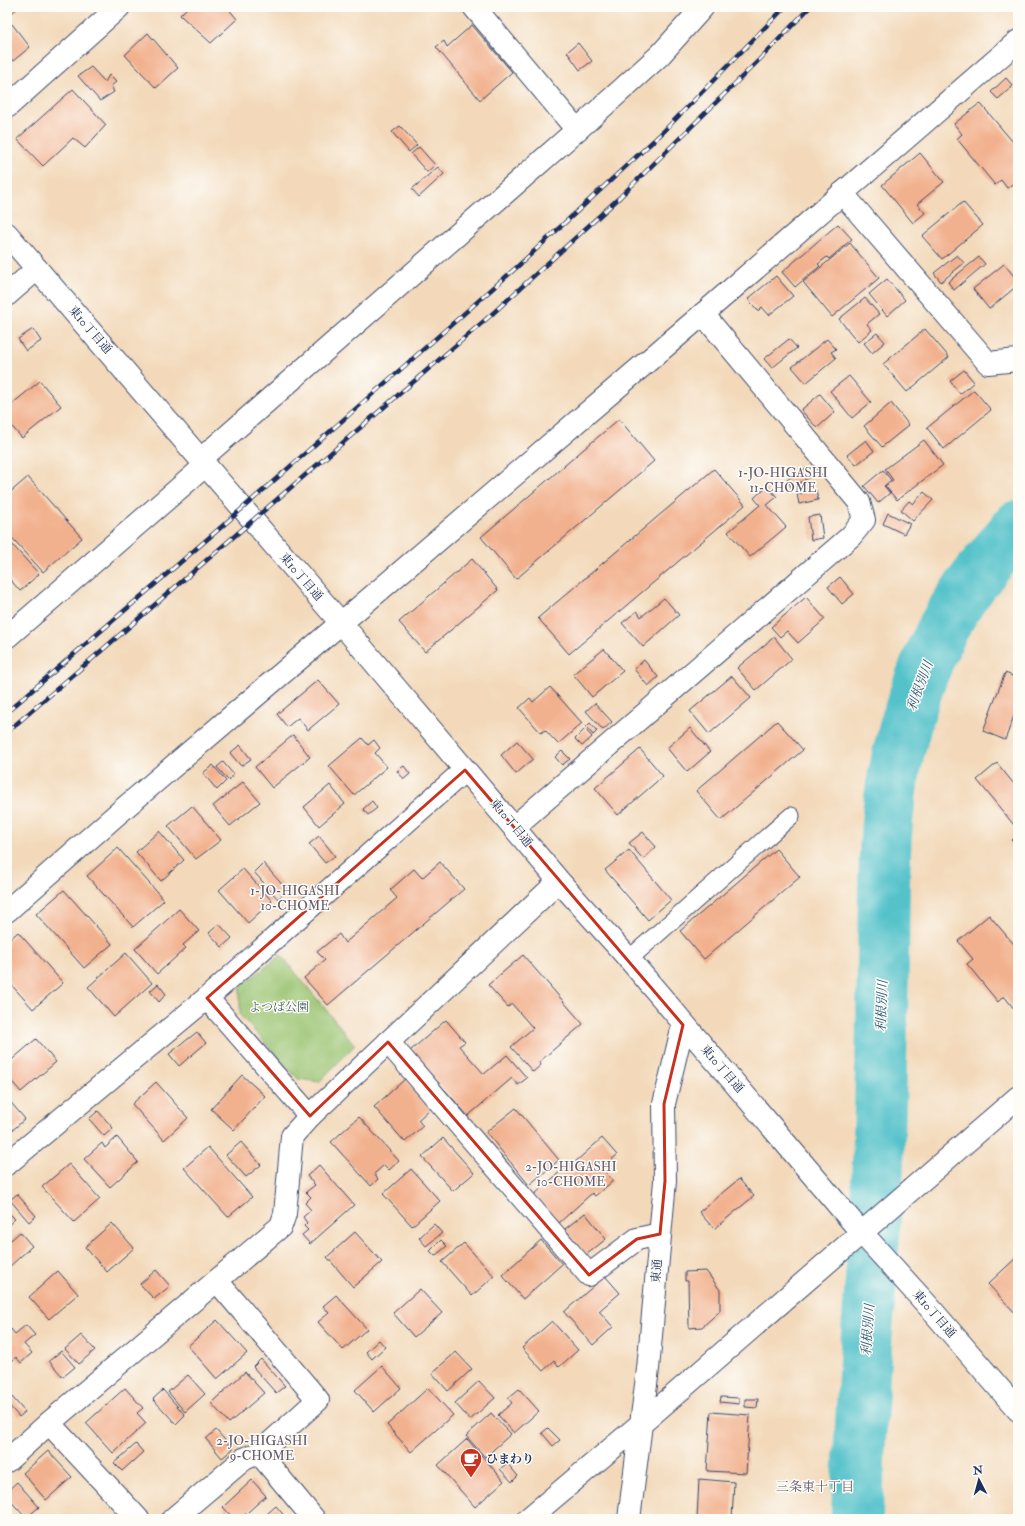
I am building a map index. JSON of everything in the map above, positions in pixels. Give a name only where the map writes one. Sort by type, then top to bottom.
[{"type":"street","points":[[7,107],[119,7]]},
{"type":"street","points":[[474,7],[577,130]]},
{"type":"street","points":[[7,637],[660,55],[704,7]]},
{"type":"street","points":[[7,911],[115,816],[703,314],[1018,41]]},
{"type":"street","points":[[842,193],[988,363],[1018,360]]},
{"type":"street","name":"東10丁目通","points":[[7,234],[341,623],[559,881],[629,959],[683,1025],[811,1172],[861,1232],[930,1308],[1018,1410]]},
{"type":"street","points":[[7,295],[37,269]]},
{"type":"street","points":[[514,828],[851,536],[864,520],[859,502],[703,314]]},
{"type":"street","points":[[7,1164],[208,998],[466,770]]},
{"type":"street","points":[[7,1461],[49,1422],[281,1226],[285,1214],[292,1136],[310,1116],[559,881]]},
{"type":"street","points":[[208,998],[310,1116]]},
{"type":"street","name":"東通","points":[[629,1519],[648,1369],[665,1181],[664,1104],[683,1025]]},
{"type":"street","points":[[388,1042],[589,1275],[637,1239],[660,1234]]},
{"type":"street","points":[[528,1519],[642,1423],[807,1278],[1018,1097]]},
{"type":"street","points":[[173,1519],[244,1458],[259,1453],[318,1400],[217,1281]]},
{"type":"street","points":[[49,1422],[138,1519]]},
{"type":"street","points":[[259,1453],[314,1519]]},
{"type":"lane","points":[[629,959],[791,816]]},
{"type":"highlighted area","points":[[465,770],[683,1025],[664,1104],[665,1181],[660,1234],[637,1239],[589,1275],[388,1042],[310,1116],[207,998]]},
{"type":"green space","name":"よつば公園","points":[[281,955],[355,1045],[319,1082],[298,1079],[240,1015],[240,987]]},
{"type":"building","points":[[7,7],[19,7],[7,17]]},
{"type":"building","points":[[188,7],[227,7],[237,19],[211,43],[180,15]]},
{"type":"building","points":[[12,24],[30,47],[13,61],[7,53],[7,28]]},
{"type":"building","points":[[472,25],[512,72],[480,100],[436,47],[444,41],[447,47]]},
{"type":"building","points":[[148,33],[178,68],[156,88],[125,55]]},
{"type":"building","points":[[578,43],[592,61],[580,70],[567,52]]},
{"type":"building","points":[[91,67],[105,82],[109,75],[116,82],[111,86],[114,92],[100,101],[78,76]]},
{"type":"building","points":[[1006,78],[1013,86],[998,99],[991,92]]},
{"type":"building","points":[[73,89],[106,125],[85,148],[73,138],[43,166],[17,139]]},
{"type":"building","points":[[980,103],[1018,148],[1018,180],[1007,188],[1001,180],[995,185],[957,139],[962,134],[954,124]]},
{"type":"building","points":[[400,126],[417,145],[409,152],[392,132]]},
{"type":"building","points":[[419,147],[435,165],[427,172],[411,154]]},
{"type":"building","points":[[920,153],[944,182],[917,204],[925,213],[913,223],[882,185]]},
{"type":"building","points":[[438,167],[444,174],[419,197],[412,189]]},
{"type":"building","points":[[963,202],[983,225],[942,259],[922,236]]},
{"type":"building","points":[[838,224],[852,239],[829,259],[827,257],[818,264],[820,266],[795,287],[782,272]]},
{"type":"building","points":[[850,243],[879,278],[832,317],[803,282]]},
{"type":"building","points":[[957,255],[964,263],[941,282],[934,273]]},
{"type":"building","points":[[979,257],[985,264],[954,290],[948,282]]},
{"type":"building","points":[[1004,264],[1018,281],[1018,285],[989,309],[973,289]]},
{"type":"building","points":[[776,276],[793,296],[769,315],[762,307],[758,311],[748,299]]},
{"type":"building","points":[[887,279],[905,300],[887,316],[869,294]]},
{"type":"building","points":[[865,298],[879,314],[867,324],[872,330],[858,342],[839,319]]},
{"type":"building","points":[[33,329],[41,341],[26,351],[18,339]]},
{"type":"building","points":[[925,329],[949,357],[907,392],[883,364]]},
{"type":"building","points":[[877,333],[885,342],[872,353],[864,343]]},
{"type":"building","points":[[789,339],[797,348],[772,368],[764,359]]},
{"type":"building","points":[[827,339],[836,349],[831,352],[836,358],[806,383],[792,367]]},
{"type":"building","points":[[964,370],[974,382],[960,394],[950,381]]},
{"type":"building","points":[[849,376],[871,402],[852,418],[830,391]]},
{"type":"building","points":[[40,381],[61,406],[22,438],[7,421],[7,408]]},
{"type":"building","points":[[974,390],[991,410],[944,449],[927,428]]},
{"type":"building","points":[[820,394],[835,412],[817,428],[801,410]]},
{"type":"building","points":[[891,403],[909,425],[882,447],[864,426]]},
{"type":"building","points":[[619,419],[654,461],[516,579],[481,537]]},
{"type":"building","points":[[866,440],[874,451],[856,465],[847,455]]},
{"type":"building","points":[[924,440],[943,465],[897,500],[885,486],[893,480],[885,469]]},
{"type":"building","points":[[806,468],[811,476],[792,488],[787,480]]},
{"type":"building","points":[[714,469],[745,505],[569,654],[538,618]]},
{"type":"building","points":[[883,470],[891,480],[884,486],[890,493],[878,503],[864,486]]},
{"type":"building","points":[[28,477],[82,538],[43,572],[7,532],[7,495]]},
{"type":"building","points":[[767,486],[777,497],[767,505],[786,527],[750,557],[728,532],[760,505],[754,498]]},
{"type":"building","points":[[816,490],[818,500],[799,504],[797,494]]},
{"type":"building","points":[[924,492],[933,500],[913,521],[901,510],[909,501],[913,504]]},
{"type":"building","points":[[888,513],[910,524],[904,534],[883,524]]},
{"type":"building","points":[[820,515],[823,538],[811,540],[808,517]]},
{"type":"building","points":[[7,539],[39,574],[20,591],[7,576]]},
{"type":"building","points":[[472,559],[498,590],[425,652],[399,622]]},
{"type":"building","points":[[840,577],[854,594],[842,604],[828,587]]},
{"type":"building","points":[[806,597],[825,619],[798,643],[787,631],[780,637],[771,627]]},
{"type":"building","points":[[664,598],[679,615],[643,647],[622,623],[637,611],[641,617]]},
{"type":"building","points":[[774,637],[792,659],[756,690],[737,668]]},
{"type":"building","points":[[604,649],[623,671],[592,697],[573,674]]},
{"type":"building","points":[[644,660],[658,677],[648,686],[634,669]]},
{"type":"building","points":[[1018,661],[1018,674],[1012,667]]},
{"type":"building","points":[[1005,673],[1018,678],[1018,705],[1005,740],[983,731]]},
{"type":"building","points":[[732,676],[751,698],[709,734],[690,711]]},
{"type":"building","points":[[318,680],[339,704],[308,730],[298,718],[287,727],[277,714]]},
{"type":"building","points":[[550,687],[582,723],[558,744],[545,730],[541,733],[519,708],[530,698],[533,702]]},
{"type":"building","points":[[595,703],[612,722],[603,730],[586,711]]},
{"type":"building","points":[[777,721],[803,750],[721,820],[696,791]]},
{"type":"building","points":[[590,723],[597,731],[593,735],[586,727]]},
{"type":"building","points":[[690,728],[710,752],[687,772],[667,748]]},
{"type":"building","points":[[585,729],[592,737],[582,746],[575,739]]},
{"type":"building","points":[[293,735],[310,757],[272,788],[255,767]]},
{"type":"building","points":[[362,738],[368,745],[374,740],[380,748],[375,753],[387,767],[354,795],[329,766]]},
{"type":"building","points":[[517,741],[533,759],[516,774],[501,755]]},
{"type":"building","points":[[240,745],[251,759],[241,766],[230,753]]},
{"type":"building","points":[[640,749],[663,776],[618,815],[595,788]]},
{"type":"building","points":[[562,751],[570,759],[562,765],[555,757]]},
{"type":"building","points":[[223,762],[234,775],[228,780],[217,767]]},
{"type":"building","points":[[997,763],[1018,789],[1018,830],[977,780]]},
{"type":"building","points":[[213,765],[226,781],[217,790],[203,773]]},
{"type":"building","points":[[404,766],[410,774],[404,779],[397,771]]},
{"type":"building","points":[[243,782],[260,802],[230,826],[213,806]]},
{"type":"building","points":[[330,785],[345,804],[319,826],[304,807]]},
{"type":"building","points":[[372,801],[377,808],[368,815],[363,809]]},
{"type":"building","points":[[192,806],[221,840],[196,859],[168,826]]},
{"type":"building","points":[[159,831],[184,860],[161,881],[136,852]]},
{"type":"building","points":[[643,832],[656,847],[643,859],[629,843]]},
{"type":"building","points":[[1018,835],[1018,848],[1012,840]]},
{"type":"building","points":[[319,836],[335,856],[325,863],[309,844]]},
{"type":"building","points":[[118,848],[164,900],[133,927],[87,876]]},
{"type":"building","points":[[776,849],[800,877],[704,959],[680,931]]},
{"type":"building","points":[[629,850],[671,900],[648,920],[605,870]]},
{"type":"building","points":[[440,862],[464,889],[328,1005],[304,978],[325,960],[317,952],[339,934],[345,943],[397,898],[390,890],[414,869],[422,878]]},
{"type":"building","points":[[263,863],[287,890],[278,899],[254,872]]},
{"type":"building","points":[[243,869],[272,901],[248,923],[219,890]]},
{"type":"building","points":[[64,890],[112,944],[84,968],[36,914]]},
{"type":"building","points":[[179,909],[199,931],[183,945],[186,948],[157,974],[135,949]]},
{"type":"building","points":[[989,915],[1018,949],[1018,1014],[1004,996],[998,1002],[967,964],[973,959],[958,941]]},
{"type":"building","points":[[219,924],[232,938],[222,947],[209,933]]},
{"type":"building","points":[[18,932],[63,983],[33,1009],[7,980],[7,942]]},
{"type":"building","points":[[126,953],[152,983],[114,1017],[88,987]]},
{"type":"building","points":[[523,955],[583,1024],[539,1062],[541,1065],[533,1072],[511,1047],[533,1028],[512,1004],[508,1007],[488,985]]},
{"type":"building","points":[[158,984],[166,994],[159,1002],[150,991]]},
{"type":"building","points":[[446,1020],[465,1042],[459,1046],[484,1074],[507,1055],[527,1078],[518,1085],[512,1078],[468,1116],[410,1051]]},
{"type":"building","points":[[197,1032],[206,1043],[179,1066],[169,1054]]},
{"type":"building","points":[[36,1039],[56,1062],[21,1092],[7,1076],[7,1064]]},
{"type":"building","points":[[242,1075],[265,1096],[234,1130],[211,1109]]},
{"type":"building","points":[[405,1079],[431,1108],[418,1120],[423,1126],[405,1142],[374,1107]]},
{"type":"building","points":[[156,1082],[188,1118],[164,1140],[132,1104]]},
{"type":"building","points":[[7,1098],[25,1119],[7,1135]]},
{"type":"building","points":[[516,1108],[559,1160],[529,1185],[486,1132]]},
{"type":"building","points":[[98,1111],[113,1128],[104,1136],[89,1119]]},
{"type":"building","points":[[359,1117],[399,1161],[389,1170],[384,1165],[374,1174],[378,1179],[371,1186],[331,1142]]},
{"type":"building","points":[[117,1137],[138,1162],[110,1187],[84,1159],[102,1143],[105,1148]]},
{"type":"building","points":[[443,1138],[474,1173],[453,1191],[422,1157]]},
{"type":"building","points":[[602,1138],[617,1155],[602,1168],[613,1181],[595,1196],[592,1193],[559,1223],[534,1195],[572,1161],[574,1163]]},
{"type":"building","points":[[241,1142],[261,1165],[246,1177],[226,1155]]},
{"type":"building","points":[[208,1147],[252,1197],[228,1217],[184,1168]]},
{"type":"building","points":[[69,1164],[100,1199],[74,1222],[42,1187]]},
{"type":"building","points":[[319,1165],[354,1205],[310,1244],[302,1235],[308,1230],[304,1226],[307,1223],[303,1217],[311,1210],[305,1203],[311,1197],[306,1192],[315,1185],[307,1176]]},
{"type":"building","points":[[411,1169],[440,1201],[412,1226],[383,1194]]},
{"type":"building","points":[[739,1179],[754,1196],[714,1229],[699,1212]]},
{"type":"building","points":[[17,1194],[36,1216],[29,1222],[10,1200]]},
{"type":"building","points":[[7,1211],[15,1219],[7,1226]]},
{"type":"building","points":[[585,1213],[606,1239],[586,1255],[565,1229]]},
{"type":"building","points":[[112,1223],[134,1248],[107,1272],[85,1247]]},
{"type":"building","points":[[434,1224],[442,1233],[426,1246],[419,1238]]},
{"type":"building","points":[[20,1232],[32,1246],[7,1269],[7,1236],[11,1240]]},
{"type":"building","points":[[355,1232],[382,1262],[353,1287],[327,1257]]},
{"type":"building","points":[[441,1240],[447,1246],[435,1256],[430,1251]]},
{"type":"building","points":[[541,1240],[562,1264],[523,1299],[502,1275]]},
{"type":"building","points":[[464,1243],[494,1276],[472,1296],[442,1262]]},
{"type":"building","points":[[1018,1256],[1018,1316],[988,1284]]},
{"type":"building","points":[[156,1270],[170,1286],[154,1299],[140,1284]]},
{"type":"building","points":[[58,1271],[78,1294],[49,1319],[29,1297]]},
{"type":"building","points":[[706,1271],[720,1290],[720,1311],[702,1327],[689,1328],[688,1281],[685,1281],[685,1272]]},
{"type":"building","points":[[605,1276],[620,1293],[599,1311],[613,1327],[593,1345],[564,1312]]},
{"type":"building","points":[[420,1289],[442,1313],[414,1337],[393,1313]]},
{"type":"building","points":[[336,1295],[367,1329],[343,1350],[318,1322],[329,1313],[323,1306]]},
{"type":"building","points":[[217,1320],[247,1353],[217,1379],[188,1346]]},
{"type":"building","points":[[552,1321],[578,1350],[559,1367],[554,1361],[543,1371],[522,1348]]},
{"type":"building","points":[[26,1325],[35,1335],[24,1344],[32,1353],[21,1363],[16,1357],[7,1366],[7,1333],[11,1329],[15,1334]]},
{"type":"building","points":[[81,1335],[95,1350],[79,1364],[65,1349]]},
{"type":"building","points":[[379,1340],[385,1347],[372,1359],[366,1352]]},
{"type":"building","points":[[61,1351],[75,1367],[63,1377],[49,1361]]},
{"type":"building","points":[[456,1352],[472,1369],[448,1391],[432,1373]]},
{"type":"building","points":[[261,1359],[285,1386],[276,1393],[253,1367]]},
{"type":"building","points":[[382,1366],[401,1388],[374,1412],[355,1390]]},
{"type":"building","points":[[245,1372],[264,1393],[229,1423],[211,1403]]},
{"type":"building","points":[[188,1375],[205,1394],[185,1412],[168,1392]]},
{"type":"building","points":[[479,1381],[495,1398],[470,1420],[455,1403]]},
{"type":"building","points":[[125,1388],[143,1408],[137,1413],[146,1423],[113,1453],[86,1423]]},
{"type":"building","points":[[428,1388],[453,1415],[411,1452],[387,1425]]},
{"type":"building","points":[[519,1389],[539,1411],[514,1433],[498,1415],[512,1403],[508,1398]]},
{"type":"building","points":[[163,1390],[185,1415],[176,1424],[153,1399]]},
{"type":"building","points":[[12,1397],[25,1412],[19,1417],[7,1403],[7,1401]]},
{"type":"building","points":[[721,1397],[739,1398],[739,1404],[720,1402]]},
{"type":"building","points":[[745,1399],[758,1399],[757,1408],[745,1407]]},
{"type":"building","points":[[711,1412],[750,1415],[746,1473],[707,1471]]},
{"type":"building","points":[[491,1413],[511,1434],[485,1457],[466,1436]]},
{"type":"building","points":[[548,1428],[560,1440],[553,1446],[542,1433]]},
{"type":"building","points":[[216,1430],[233,1449],[222,1458],[206,1439]]},
{"type":"building","points":[[467,1439],[504,1481],[475,1507],[438,1465]]},
{"type":"building","points":[[136,1444],[143,1452],[122,1471],[114,1463]]},
{"type":"building","points":[[48,1451],[72,1477],[46,1500],[23,1473]]},
{"type":"building","points":[[507,1463],[518,1476],[512,1482],[500,1469]]},
{"type":"building","points":[[699,1479],[734,1482],[732,1519],[697,1519]]},
{"type":"building","points":[[252,1480],[266,1496],[240,1519],[234,1519],[223,1507]]},
{"type":"building","points":[[17,1482],[39,1507],[26,1518],[7,1497],[7,1491]]},
{"type":"building","points":[[276,1506],[287,1519],[273,1519],[268,1513]]},
{"type":"waterway","name":"利根別川","points":[[857,1519],[860,1430],[878,1163],[884,873],[887,823],[894,774],[899,749],[913,699],[942,630],[977,576],[1018,526]]},
{"type":"railway","points":[[7,712],[219,529],[517,267],[663,132],[785,7]]},
{"type":"railway","points":[[7,732],[491,315],[619,198],[759,60],[810,7]]},
{"type":"place","name":"ひまわり","points":[[471,1478]]},
{"type":"district","name":"1-JO-HIGASHI 11-CHOME","points":[[783,480]]},
{"type":"district","name":"1-JO-HIGASHI 10-CHOME","points":[[295,898]]},
{"type":"district","name":"2-JO-HIGASHI 10-CHOME","points":[[571,1174]]},
{"type":"district","name":"2-JO-HIGASHI 9-CHOME","points":[[262,1448]]},
{"type":"district","name":"三条東十丁目","points":[[815,1487]]}]
